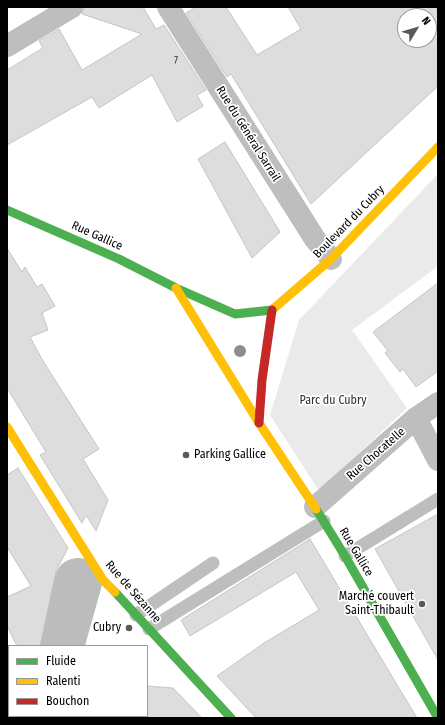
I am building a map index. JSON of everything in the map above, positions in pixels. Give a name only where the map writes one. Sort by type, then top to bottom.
[{"type":"main road","name":"Boulevard du Cubry","points":[[272,310],[331,259],[438,147]]},
{"type":"main road","name":"Rue Gallice","points":[[7,210],[119,259],[176,288],[235,314],[272,310]]},
{"type":"main road","name":"Rue Gallice","points":[[176,288],[258,423],[319,514],[345,556],[438,718]]},
{"type":"main road","points":[[258,423],[262,380],[272,310]]},
{"type":"main road","name":"Rue de Sézanne","points":[[7,428],[103,580],[232,718]]},
{"type":"street","points":[[7,46],[72,7]]},
{"type":"street","name":"Rue du Général Sarrail","points":[[168,7],[315,239],[331,259]]},
{"type":"street","name":"Rue Chocatelle","points":[[319,514],[416,418],[438,403]]},
{"type":"street","points":[[416,418],[438,460]]},
{"type":"lane","points":[[345,556],[438,499]]},
{"type":"lane","points":[[149,629],[319,514]]},
{"type":"lane","points":[[136,615],[213,562]]},
{"type":"green space","name":"Parc du Cubry","points":[[438,174],[438,266],[352,330],[407,408],[319,491],[270,415],[299,320]]},
{"type":"building","points":[[84,7],[143,7],[156,29],[164,25],[206,90],[197,95],[203,106],[177,122],[152,75],[99,108],[92,97],[7,145],[7,70],[43,48],[39,41],[59,29],[82,70],[142,34],[82,14]]},
{"type":"building","points":[[196,7],[226,7],[257,55],[301,29],[288,7],[438,7],[438,86],[311,204],[231,74],[227,77],[186,13]]},
{"type":"building","points":[[225,142],[280,232],[252,258],[198,159]]},
{"type":"building","points":[[7,248],[22,272],[25,267],[37,287],[42,284],[55,306],[42,313],[48,330],[30,337],[43,361],[99,449],[83,459],[108,500],[96,531],[86,515],[82,523],[40,455],[46,452],[7,388]]},
{"type":"building","points":[[438,283],[438,371],[416,387],[403,369],[400,372],[385,353],[388,351],[373,332]]},
{"type":"building","points":[[18,468],[68,548],[56,571],[40,645],[16,645],[7,626],[7,597],[31,586],[7,547],[7,475]]},
{"type":"building","name":"Marché couvert Saint-Thibault","points":[[438,514],[438,660],[375,549]]},
{"type":"building","points":[[310,539],[417,718],[256,718],[217,676],[264,643],[319,610],[296,572],[190,636],[181,620]]},
{"type":"building","points":[[148,686],[173,688],[202,718],[147,718]]},
{"type":"waterway","points":[[60,645],[78,582]]},
{"type":"traffic: fast","points":[[7,210],[119,259],[176,288],[235,314],[272,310]]},
{"type":"traffic: fast","points":[[316,509],[345,556],[438,718]]},
{"type":"traffic: fast","points":[[115,592],[231,718]]},
{"type":"traffic: slow","points":[[272,310],[331,259],[438,147]]},
{"type":"traffic: slow","points":[[176,288],[259,423],[316,509]]},
{"type":"traffic: slow","points":[[7,427],[103,580],[115,592]]},
{"type":"traffic: jam","points":[[259,423],[262,380],[272,310]]},
{"type":"place","name":"Parking Gallice","points":[[186,455]]},
{"type":"place","name":"Marché couvert Saint-Thibault","points":[[422,604]]},
{"type":"place","name":"Cubry","points":[[129,628]]}]
